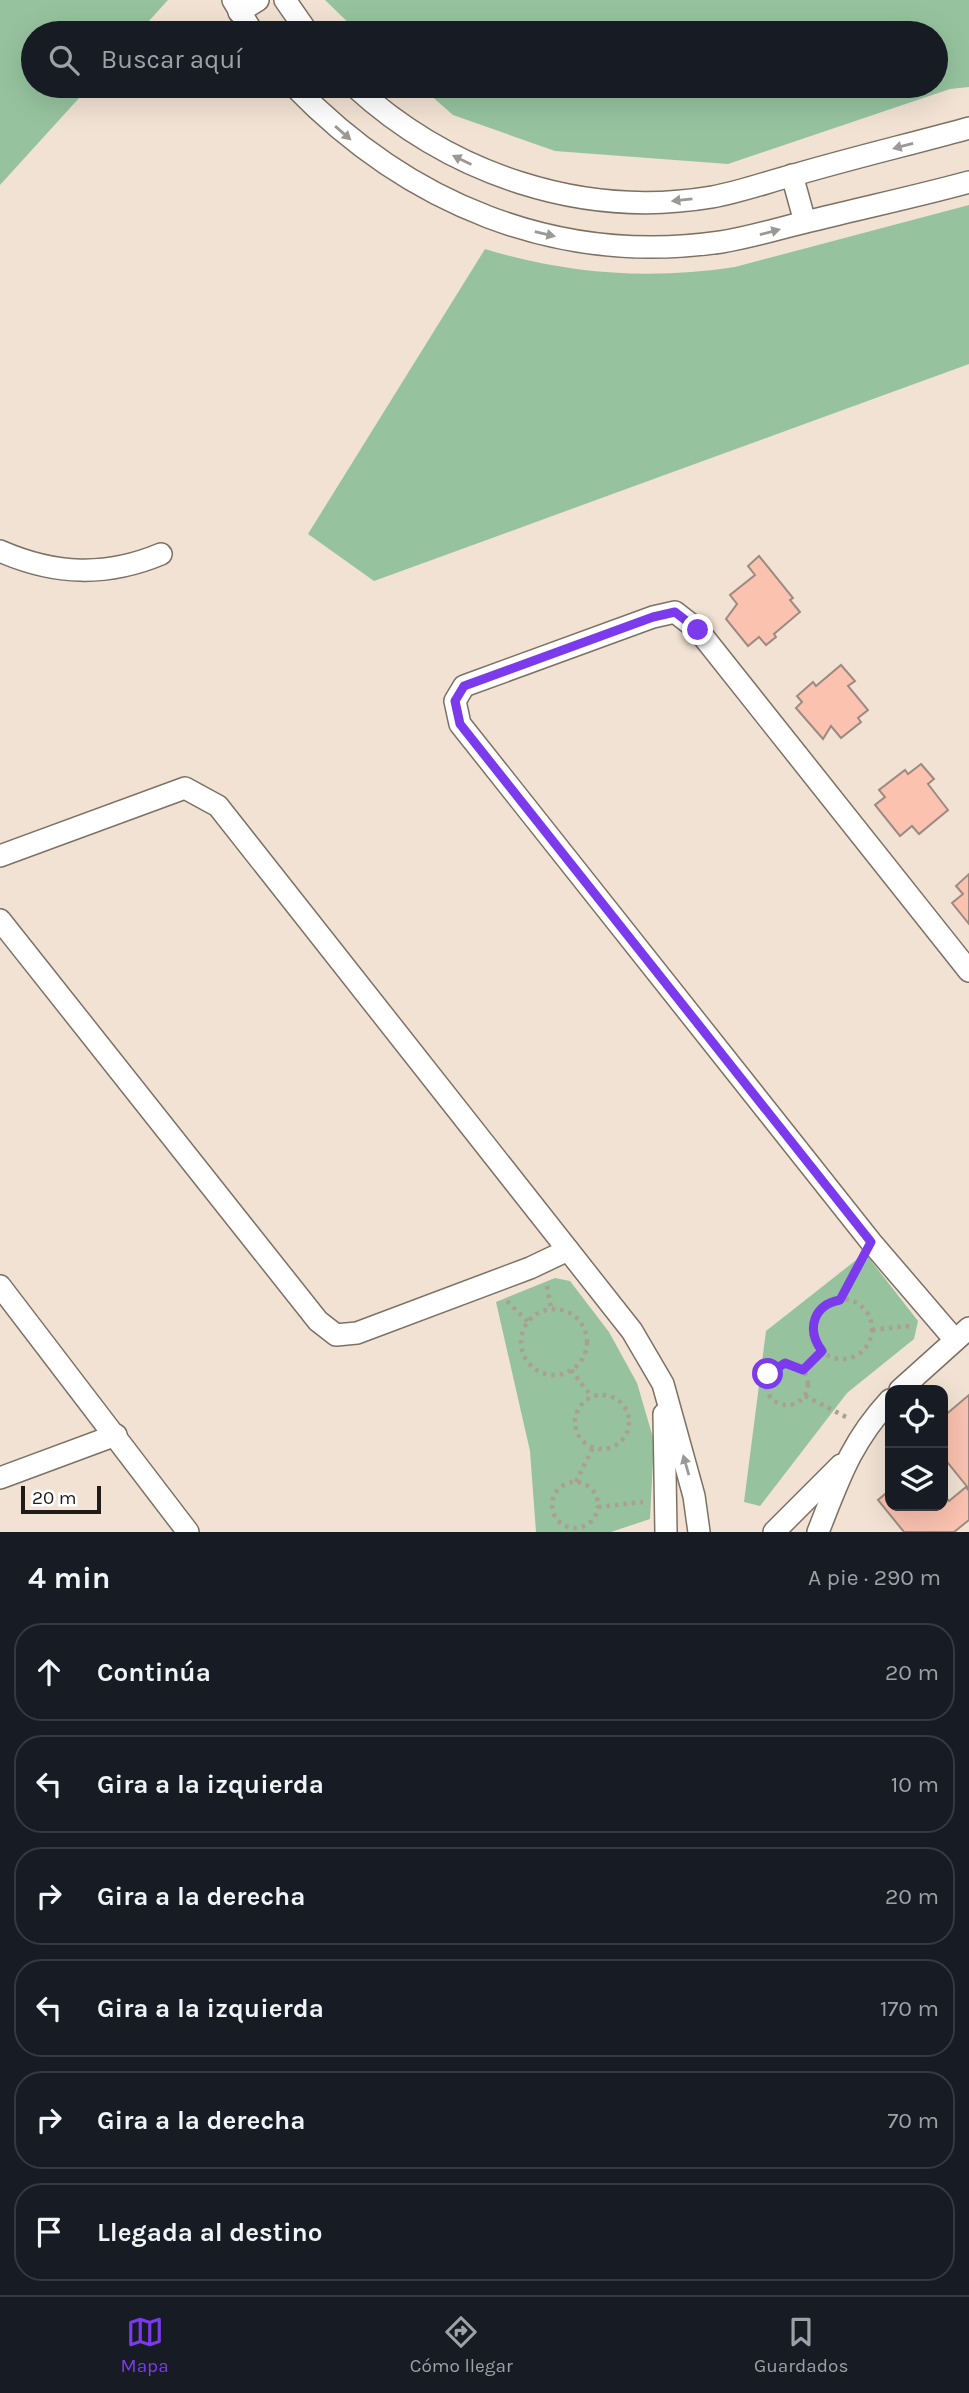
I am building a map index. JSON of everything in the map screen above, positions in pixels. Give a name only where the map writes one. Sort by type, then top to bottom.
[{"type":"street","points":[[246,21],[236,6],[258,0]]},
{"type":"street","points":[[285,0],[300,21]]},
{"type":"street","points":[[307,98],[353,142],[388,168],[465,208],[548,235],[634,247],[678,246],[764,234],[969,182]]},
{"type":"street","points":[[368,98],[403,127],[435,147],[504,178],[544,190],[627,202],[711,197],[969,128]]},
{"type":"street","points":[[792,175],[806,222]]},
{"type":"street","points":[[0,551],[40,566],[87,572],[128,566],[161,554]]},
{"type":"street","points":[[906,1385],[962,1334],[871,1242],[460,724],[455,701],[464,686],[653,617],[675,612],[698,630],[969,971]]},
{"type":"street","points":[[0,856],[185,788],[218,806],[632,1331],[663,1384],[694,1496],[699,1532]]},
{"type":"street","points":[[0,920],[318,1321],[335,1335],[358,1334],[530,1268],[568,1250]]},
{"type":"street","points":[[0,1286],[188,1532]]},
{"type":"street","points":[[663,1384],[666,1532]]},
{"type":"street","points":[[818,1532],[847,1459],[865,1427],[885,1405]]},
{"type":"street","points":[[0,1478],[116,1435]]},
{"type":"street","points":[[774,1532],[847,1459]]},
{"type":"path","points":[[840,1300],[871,1242]]},
{"type":"path","points":[[840,1300],[859,1304],[871,1320],[870,1340],[865,1348],[849,1358],[830,1357],[822,1351],[813,1334],[816,1315],[830,1302],[840,1300]]},
{"type":"path","points":[[551,1309],[572,1314],[585,1332],[585,1353],[571,1370],[550,1374],[540,1372],[525,1357],[522,1347],[525,1327],[540,1312],[551,1309]]},
{"type":"path","points":[[803,1370],[822,1351]]},
{"type":"path","points":[[791,1363],[803,1370],[808,1383],[805,1396],[787,1405],[774,1400],[767,1388],[768,1374],[778,1365],[791,1363]]},
{"type":"path","points":[[571,1370],[592,1396]]},
{"type":"path","points":[[601,1395],[618,1400],[624,1406],[629,1423],[624,1439],[609,1448],[593,1447],[578,1436],[575,1427],[578,1409],[592,1396],[601,1395]]},
{"type":"path","points":[[805,1396],[865,1427]]},
{"type":"path","points":[[576,1482],[593,1447]]},
{"type":"path","points":[[576,1482],[590,1488],[598,1507],[596,1515],[585,1526],[570,1528],[557,1520],[552,1505],[553,1497],[562,1486],[576,1482]]},
{"type":"path","points":[[598,1507],[665,1499]]},
{"type":"green space","points":[[0,0],[168,0],[149,21],[21,21],[21,98],[79,98],[0,185]]},
{"type":"green space","points":[[325,0],[969,0],[969,87],[948,90],[948,21],[347,21]]},
{"type":"green space","points":[[434,98],[923,98],[728,164],[555,151],[453,115]]},
{"type":"green space","points":[[969,205],[969,364],[374,581],[308,534],[485,249],[578,269],[640,274],[703,271],[735,267]]},
{"type":"green space","points":[[865,1253],[918,1321],[914,1339],[847,1393],[760,1506],[744,1502],[766,1331]]},
{"type":"green space","points":[[555,1278],[570,1281],[609,1332],[637,1383],[654,1441],[650,1519],[611,1532],[536,1532],[530,1451],[496,1302]]},
{"type":"building","points":[[759,556],[793,598],[790,600],[800,612],[774,634],[776,637],[766,645],[759,637],[748,646],[726,619],[737,604],[730,595],[755,575],[748,566]]},
{"type":"building","points":[[841,665],[855,681],[848,686],[868,710],[858,718],[861,722],[841,738],[831,726],[823,739],[796,708],[802,702],[797,696],[813,682],[816,686]]},
{"type":"building","points":[[921,764],[934,779],[928,784],[948,810],[919,834],[912,826],[900,836],[875,805],[885,797],[879,790],[905,770],[908,774]]},
{"type":"building","points":[[969,874],[969,924],[952,903],[963,894],[956,886]]},
{"type":"building","points":[[969,1395],[969,1489],[948,1463],[948,1413]]},
{"type":"building","points":[[966,1487],[969,1491],[969,1520],[954,1532],[904,1532],[887,1511],[948,1511],[949,1501]]},
{"type":"building","points":[[885,1494],[885,1509],[878,1500]]},
{"type":"route","points":[[698,630],[675,612],[653,617],[464,686],[455,701],[460,724],[871,1242],[840,1300],[822,1307],[816,1315],[813,1334],[822,1351],[803,1370],[791,1363],[785,1363],[778,1365],[768,1374]]}]
